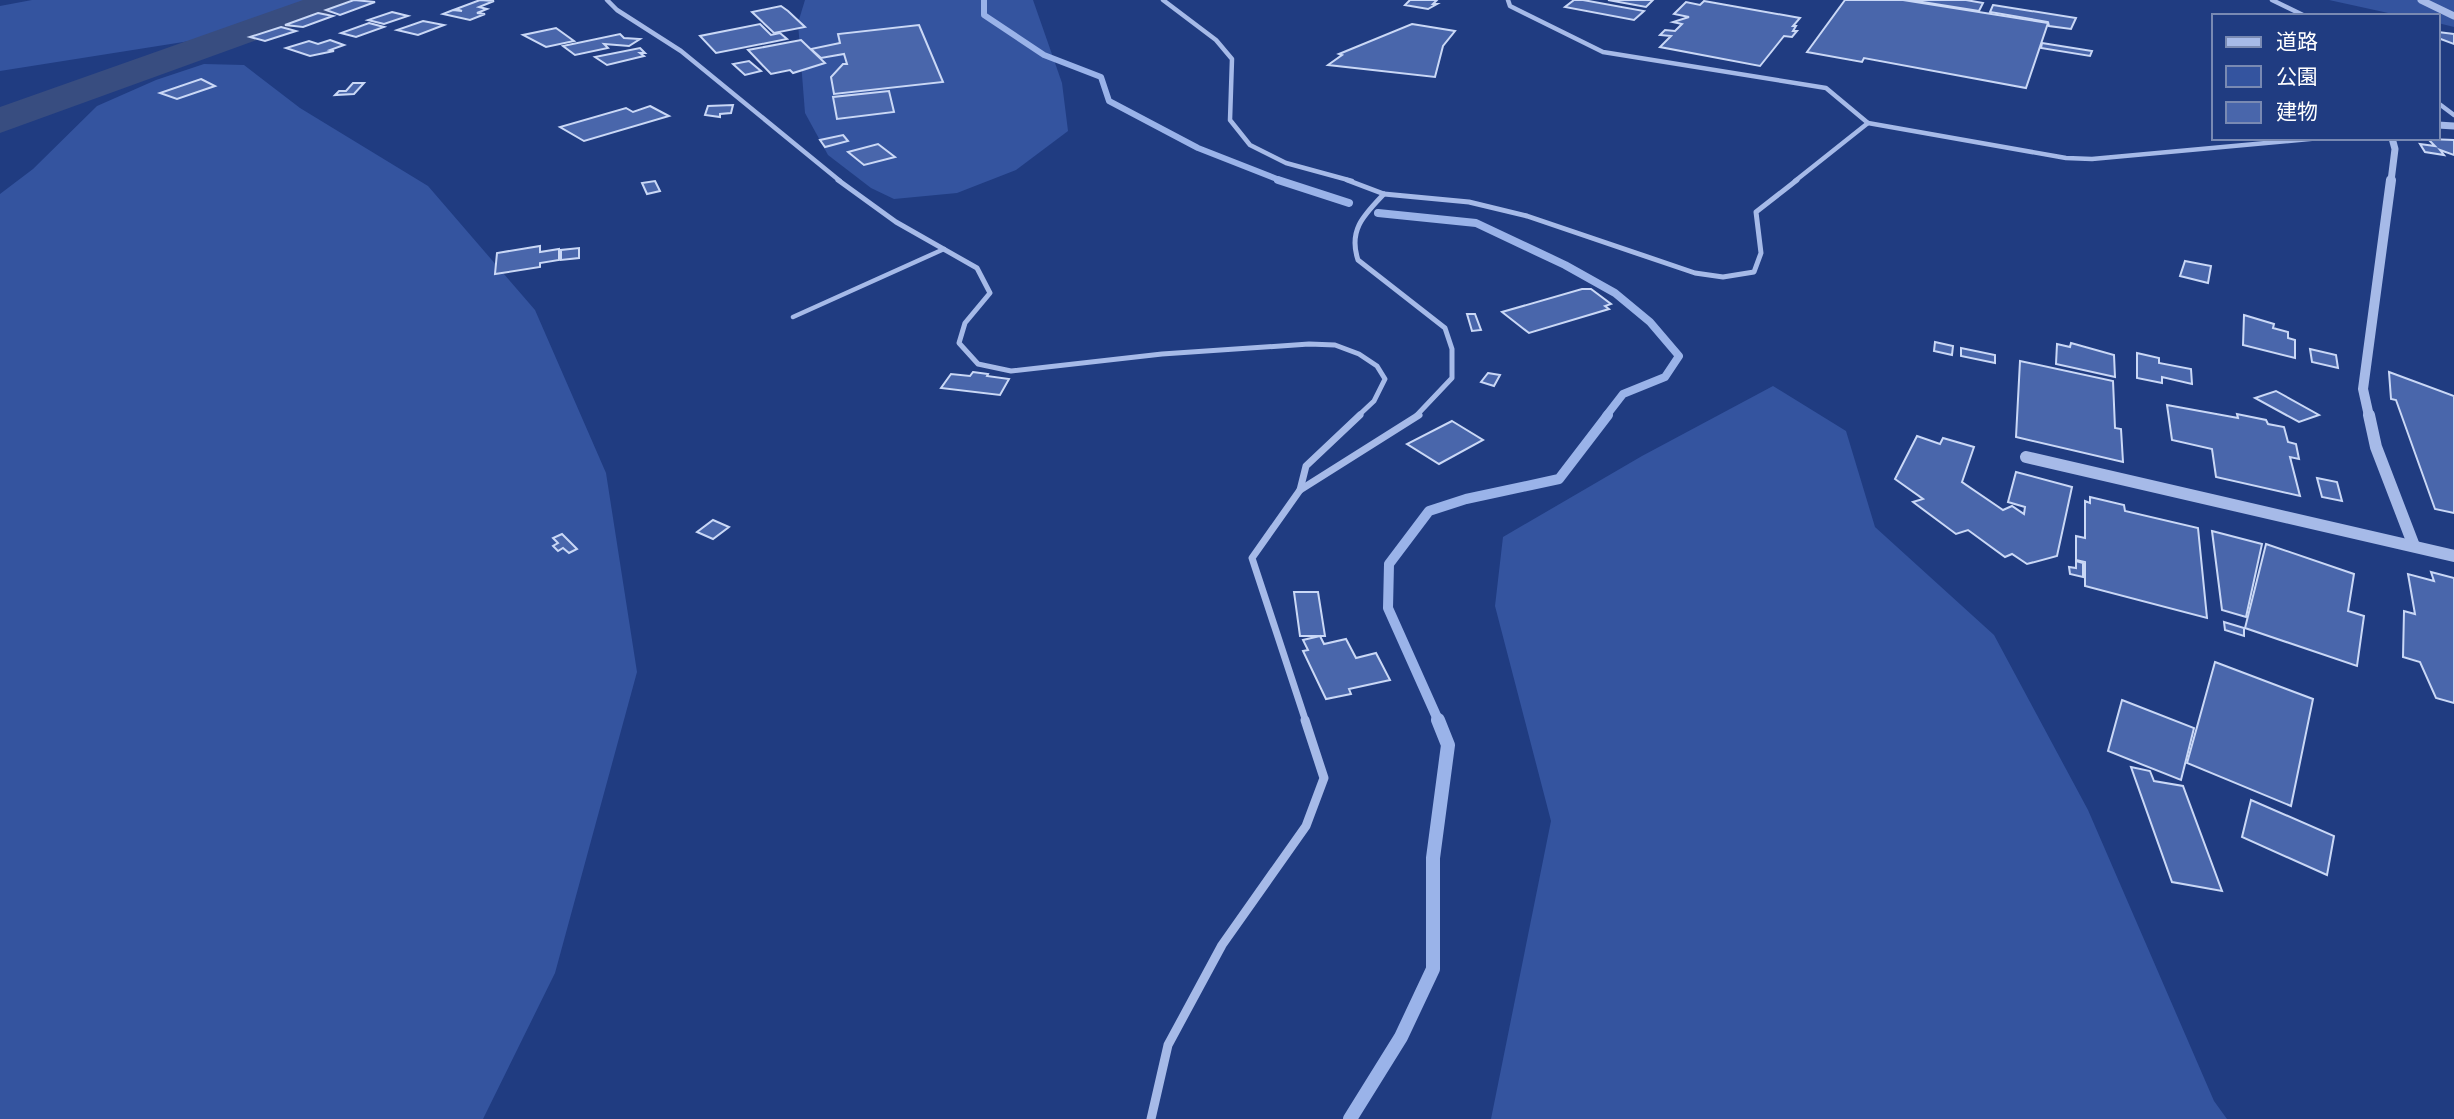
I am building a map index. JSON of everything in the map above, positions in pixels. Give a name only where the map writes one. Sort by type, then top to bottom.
[{"type":"street","points":[[607,0],[617,10],[681,51],[846,186],[896,222],[977,268],[990,293],[965,323],[959,343],[978,364],[1011,370],[1162,354],[1309,344],[1335,345],[1359,354],[1377,366],[1385,379],[1374,401],[1306,466],[1300,490],[1252,558],[1324,778],[1306,826],[1222,945],[1168,1045],[1151,1119]]},
{"type":"street","points":[[1163,0],[1216,40],[1232,59],[1230,120],[1250,145],[1286,163],[1348,180],[1384,194],[1469,202],[1527,216],[1695,273],[1723,277],[1754,272],[1761,253],[1756,212],[1868,123]]},
{"type":"street","points":[[1508,0],[1510,6],[1603,51],[1826,88],[1868,123],[2066,158],[2092,159],[2298,140]]},
{"type":"street","points":[[2272,0],[2301,14]]},
{"type":"street","points":[[2421,0],[2454,16]]},
{"type":"street","points":[[2393,140],[2395,149],[2363,389],[2376,447],[2414,546]]},
{"type":"street","points":[[1300,490],[1420,413],[1452,378],[1452,349],[1445,328],[1358,260],[1352,246],[1352,232],[1384,194]]},
{"type":"street","points":[[2026,457],[2454,556]]},
{"type":"lane","points":[[793,317],[944,249]]},
{"type":"green space","points":[[32,0],[348,0],[259,30],[0,71],[0,6]]},
{"type":"green space","points":[[805,0],[1033,0],[1062,83],[1068,131],[1016,170],[957,193],[894,199],[871,188],[828,155],[805,113],[798,23]]},
{"type":"green space","points":[[2329,0],[2454,0],[2454,27],[2440,24],[2440,14],[2393,14]]},
{"type":"green space","points":[[204,64],[244,65],[300,108],[428,186],[535,310],[606,473],[637,672],[555,973],[483,1119],[0,1119],[0,194],[33,169],[97,106],[156,80]]},
{"type":"green space","points":[[1773,386],[1846,431],[1875,527],[1994,635],[2088,810],[2214,1101],[2227,1119],[1491,1119],[1551,821],[1495,606],[1503,537],[1642,456]]},
{"type":"building","points":[[354,0],[375,2],[340,15],[326,10]]},
{"type":"building","points":[[480,0],[494,1],[479,7],[487,9],[477,13],[485,14],[470,20],[443,14],[453,10],[462,11],[456,9]]},
{"type":"building","points":[[1410,0],[1437,0],[1433,4],[1437,4],[1428,9],[1405,5]]},
{"type":"building","points":[[1574,0],[1644,11],[1634,20],[1565,7]]},
{"type":"building","points":[[1608,0],[1653,0],[1646,7]]},
{"type":"building","points":[[1845,0],[1903,0],[2048,23],[2026,88],[1864,58],[1862,62],[1807,52]]},
{"type":"building","points":[[1910,0],[1966,0],[1983,3],[1979,11]]},
{"type":"building","points":[[1704,1],[1800,18],[1793,26],[1796,26],[1793,31],[1797,31],[1792,37],[1784,36],[1760,66],[1660,47],[1671,36],[1660,35],[1665,30],[1675,31],[1682,24],[1673,22],[1689,17],[1674,14],[1686,2],[1700,5]]},
{"type":"building","points":[[1993,5],[2076,18],[2071,29],[2049,26],[2048,22],[1990,12]]},
{"type":"building","points":[[781,6],[805,27],[774,33],[752,12]]},
{"type":"building","points":[[392,12],[408,16],[384,24],[368,20]]},
{"type":"building","points":[[318,13],[333,16],[303,27],[285,25]]},
{"type":"building","points":[[423,21],[444,25],[418,35],[397,30]]},
{"type":"building","points":[[369,23],[384,27],[356,37],[341,33]]},
{"type":"building","points":[[760,24],[771,35],[780,33],[787,39],[716,53],[700,36]]},
{"type":"building","points":[[1412,24],[1455,31],[1443,46],[1435,77],[1328,65],[1342,55],[1339,54]]},
{"type":"building","points":[[919,25],[943,82],[834,94],[831,77],[843,64],[847,64],[844,54],[821,58],[811,49],[840,43],[838,34]]},
{"type":"building","points":[[281,27],[296,31],[265,41],[250,37]]},
{"type":"building","points":[[556,28],[574,41],[546,47],[523,35]]},
{"type":"building","points":[[2440,32],[2454,34],[2454,44],[2440,39]]},
{"type":"building","points":[[620,34],[624,38],[640,39],[629,46],[604,44],[608,48],[575,55],[563,46]]},
{"type":"building","points":[[330,40],[344,45],[330,50],[334,51],[310,56],[286,48],[309,41],[318,44]]},
{"type":"building","points":[[801,40],[825,63],[793,73],[790,70],[771,74],[748,50]]},
{"type":"building","points":[[2042,43],[2092,51],[2090,56],[2041,48]]},
{"type":"building","points":[[640,48],[645,53],[640,53],[644,56],[607,65],[595,57]]},
{"type":"building","points":[[749,61],[761,71],[745,75],[733,64]]},
{"type":"building","points":[[201,79],[215,86],[177,99],[160,93]]},
{"type":"building","points":[[353,83],[364,83],[354,94],[335,95],[339,91],[346,91]]},
{"type":"building","points":[[889,91],[894,112],[837,119],[833,97]]},
{"type":"building","points":[[733,105],[731,113],[720,114],[720,117],[705,115],[708,106]]},
{"type":"building","points":[[650,106],[669,116],[584,141],[560,127],[626,108],[633,112]]},
{"type":"building","points":[[843,135],[848,141],[825,147],[820,140]]},
{"type":"building","points":[[2429,140],[2454,140],[2454,155],[2440,150],[2444,155],[2425,152],[2420,144],[2435,146]]},
{"type":"building","points":[[878,144],[895,157],[864,165],[848,152]]},
{"type":"building","points":[[655,181],[660,191],[647,194],[642,183]]},
{"type":"building","points":[[540,246],[540,252],[559,249],[559,260],[540,263],[540,267],[495,274],[497,253]]},
{"type":"building","points":[[579,248],[579,258],[561,260],[561,250]]},
{"type":"building","points":[[2185,261],[2211,266],[2208,283],[2180,276]]},
{"type":"building","points":[[1582,289],[1591,289],[1611,304],[1605,306],[1609,309],[1529,333],[1502,312]]},
{"type":"building","points":[[1467,314],[1475,314],[1481,330],[1472,331]]},
{"type":"building","points":[[2244,315],[2274,324],[2273,328],[2288,332],[2288,338],[2295,340],[2295,358],[2243,345]]},
{"type":"building","points":[[1935,342],[1953,346],[1952,355],[1934,351]]},
{"type":"building","points":[[2071,343],[2114,355],[2115,377],[2056,364],[2057,344],[2070,347]]},
{"type":"building","points":[[1961,348],[1995,355],[1995,363],[1961,356]]},
{"type":"building","points":[[2310,349],[2336,355],[2338,368],[2312,362]]},
{"type":"building","points":[[2137,353],[2159,358],[2159,363],[2191,369],[2192,384],[2162,377],[2162,383],[2137,378]]},
{"type":"building","points":[[2020,361],[2113,381],[2115,428],[2121,429],[2123,462],[2016,437]]},
{"type":"building","points":[[973,372],[1009,379],[1000,395],[941,388],[951,374],[970,376]]},
{"type":"building","points":[[2389,372],[2454,396],[2454,513],[2435,509],[2396,400],[2391,399]]},
{"type":"building","points":[[1488,373],[1500,375],[1494,386],[1481,382]]},
{"type":"building","points":[[2276,391],[2319,415],[2299,422],[2255,398]]},
{"type":"building","points":[[2167,405],[2238,418],[2237,414],[2284,427],[2288,442],[2296,444],[2299,459],[2290,457],[2300,496],[2216,477],[2212,449],[2172,440]]},
{"type":"building","points":[[1452,421],[1483,440],[1439,464],[1407,444]]},
{"type":"building","points":[[1917,436],[1940,444],[1943,438],[1974,447],[1962,482],[2003,510],[2012,506],[2024,514],[2025,507],[2008,502],[2016,472],[2072,487],[2057,556],[2027,564],[2012,554],[2005,557],[1968,530],[1956,534],[1913,502],[1923,499],[1895,479]]},
{"type":"building","points":[[2317,478],[2337,482],[2342,501],[2322,497]]},
{"type":"building","points":[[2090,497],[2124,505],[2125,511],[2198,528],[2207,618],[2085,586],[2085,562],[2076,560],[2076,536],[2085,538],[2085,501],[2090,503]]},
{"type":"building","points":[[713,520],[729,527],[713,539],[697,532]]},
{"type":"building","points":[[2212,531],[2262,544],[2246,617],[2222,610]]},
{"type":"building","points":[[562,534],[577,549],[569,553],[563,548],[558,551],[553,546],[558,543],[553,538]]},
{"type":"building","points":[[2266,544],[2354,574],[2348,611],[2364,616],[2357,666],[2245,628]]},
{"type":"building","points":[[2076,561],[2083,563],[2083,577],[2070,574],[2069,567],[2076,568]]},
{"type":"building","points":[[2431,572],[2454,578],[2454,703],[2436,698],[2420,662],[2403,657],[2404,611],[2415,614],[2408,574],[2434,581]]},
{"type":"building","points":[[1294,592],[1318,592],[1325,636],[1300,636]]},
{"type":"building","points":[[2224,622],[2244,628],[2244,636],[2225,630]]},
{"type":"building","points":[[1320,636],[1324,644],[1346,639],[1356,658],[1376,653],[1390,680],[1349,689],[1351,694],[1326,699],[1303,651],[1308,650],[1303,640]]},
{"type":"building","points":[[2215,662],[2313,699],[2291,806],[2187,763]]},
{"type":"building","points":[[2122,700],[2194,728],[2181,780],[2108,751]]},
{"type":"building","points":[[2131,767],[2150,771],[2154,781],[2183,786],[2222,891],[2172,882]]},
{"type":"building","points":[[2251,800],[2334,836],[2327,875],[2242,837]]},
{"type":"waterway","points":[[0,121],[336,0]]},
{"type":"waterway","points":[[984,0],[984,15],[1044,55],[1101,77],[1109,101],[1198,148],[1282,181]]},
{"type":"waterway","points":[[1278,180],[1349,203]]},
{"type":"waterway","points":[[1378,213],[1476,223],[1565,265],[1615,293],[1650,322],[1679,356],[1665,377],[1623,394],[1606,416]]},
{"type":"waterway","points":[[1439,722],[1388,608],[1389,564],[1429,511],[1466,499],[1559,479],[1608,415]]},
{"type":"waterway","points":[[1350,1119],[1401,1037],[1433,969],[1433,858],[1448,745],[1438,720]]}]
